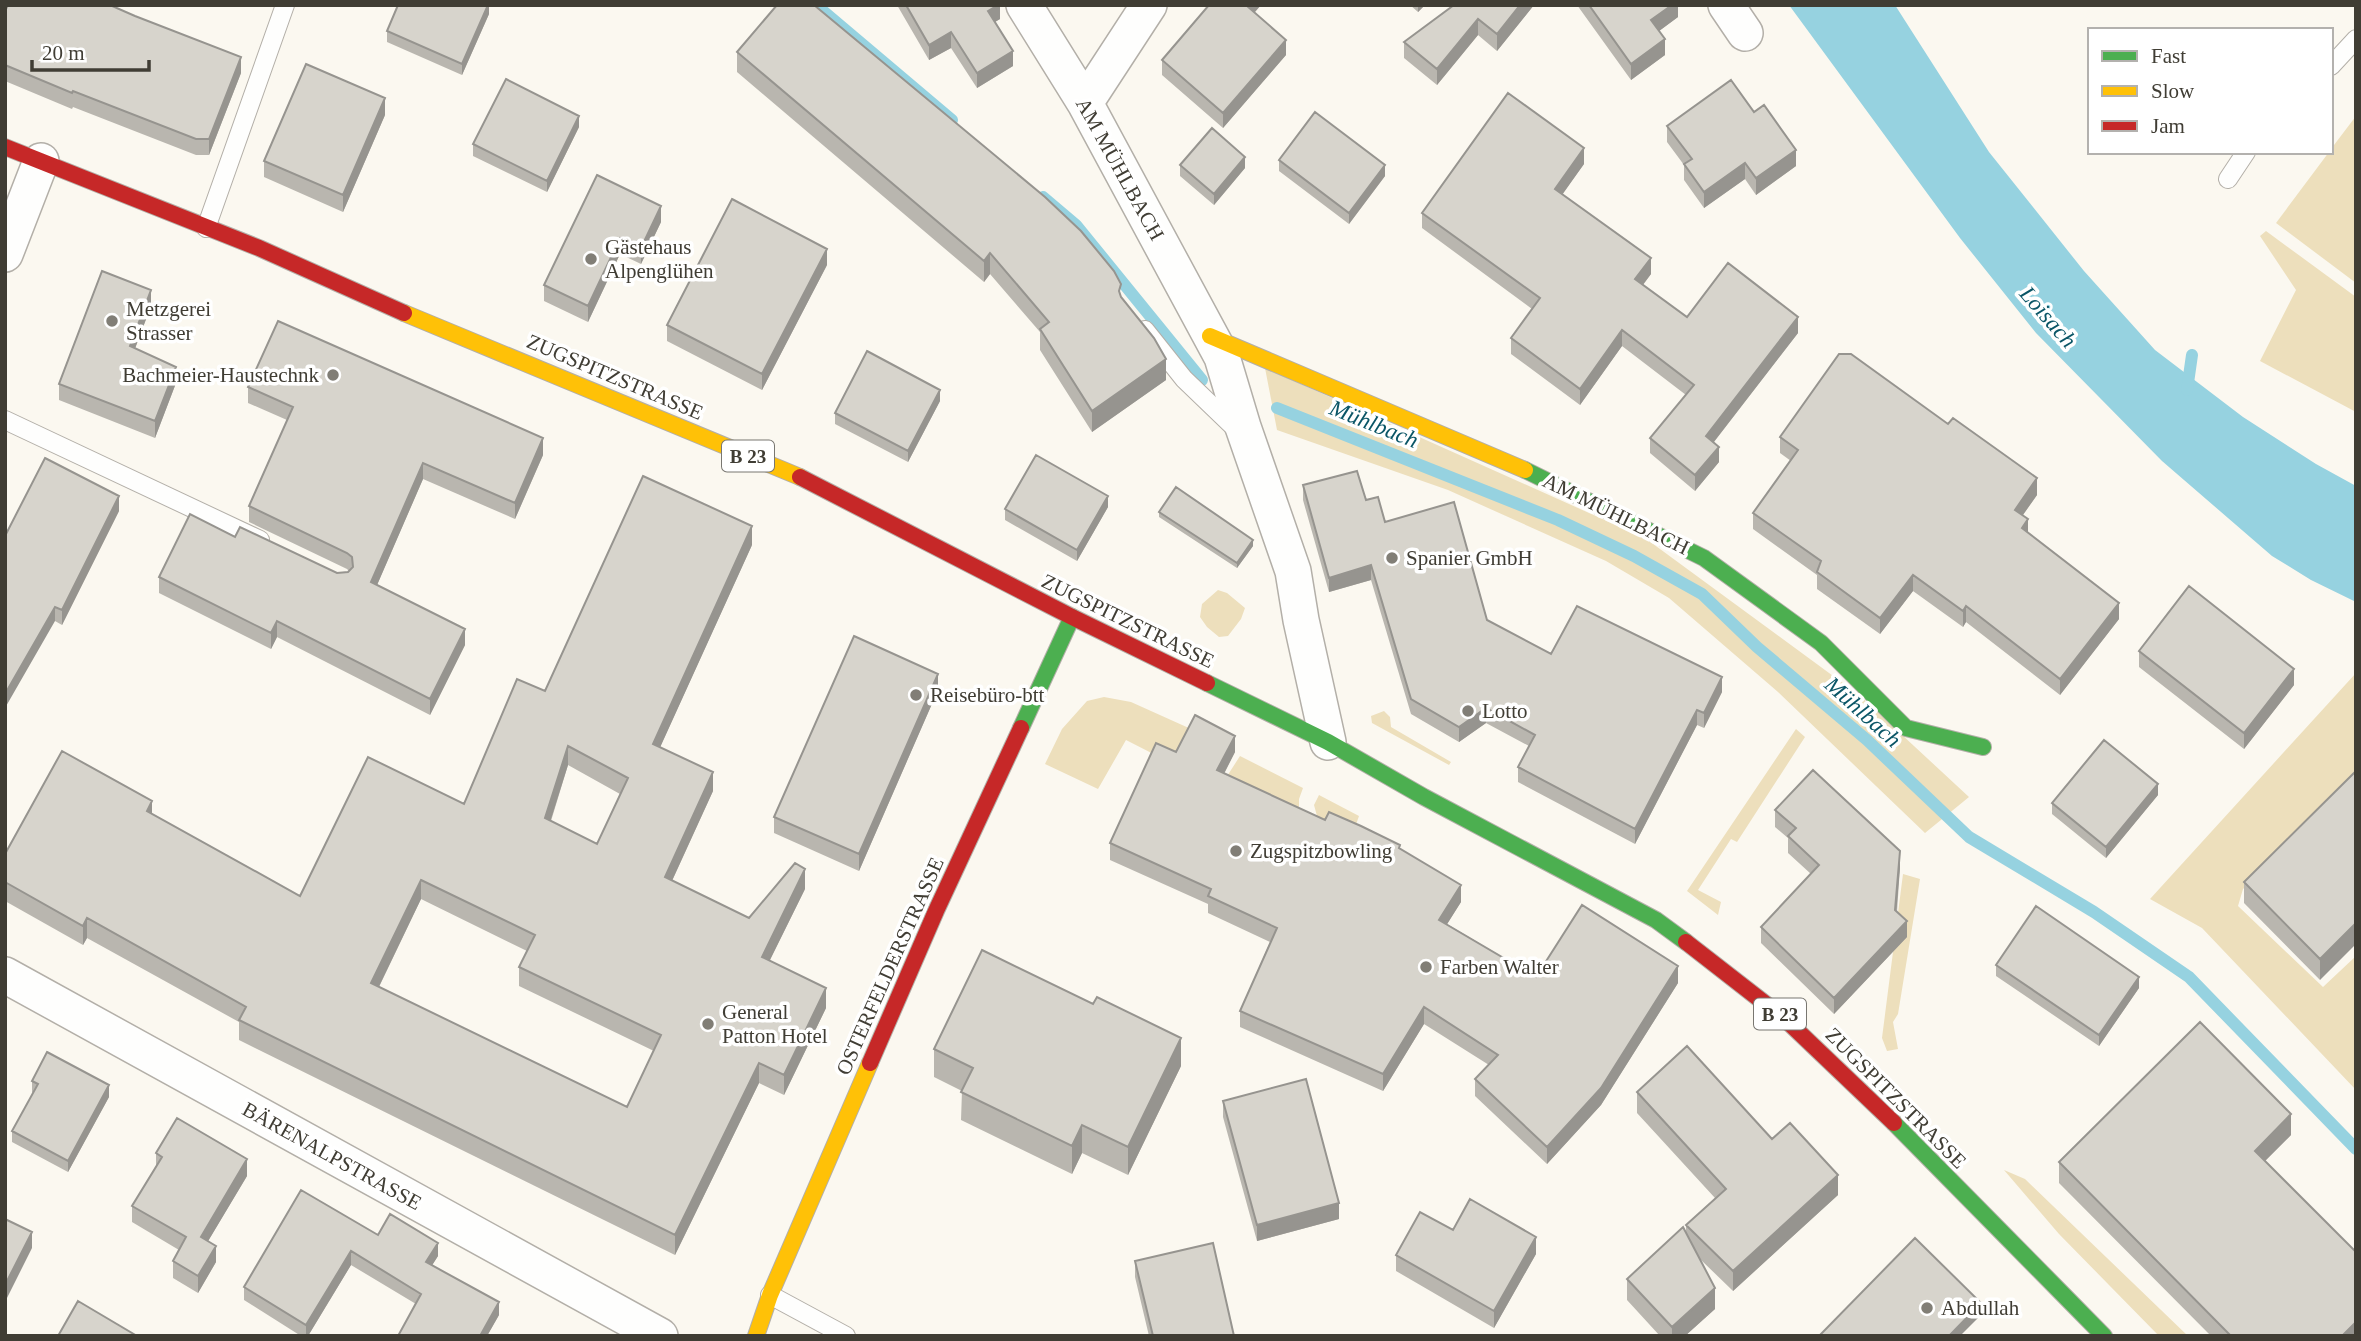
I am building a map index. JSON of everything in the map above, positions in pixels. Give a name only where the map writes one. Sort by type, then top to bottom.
[{"type":"main road","name":"ZUGSPITZSTRASSE","points":[[5,147],[259,248],[369,298],[799,477],[1072,617],[1328,742],[1424,797],[1656,920],[1785,1019],[2104,1336]]},
{"type":"main road","name":"AM MÜHLBACH","points":[[1216,346],[1388,410],[1527,471],[1704,558],[1821,643],[1906,728],[1983,747]]},
{"type":"main road","name":"OSTERFELDERSTRASSE","points":[[756,1336],[770,1295],[936,911],[1072,617]]},
{"type":"street","name":"AM MÜHLBACH","points":[[1024,5],[1085,103],[1216,346],[1293,571],[1328,742]]},
{"type":"street","points":[[1085,103],[1149,5]]},
{"type":"street","points":[[5,254],[41,161]]},
{"type":"street","name":"BÄRENALPSTRASSE","points":[[5,975],[660,1336]]},
{"type":"lane","points":[[206,228],[285,5]]},
{"type":"lane","points":[[2333,64],[2356,39]]},
{"type":"lane","points":[[2228,179],[2245,154]]},
{"type":"lane","points":[[1138,321],[1198,394],[1246,433]]},
{"type":"lane","points":[[5,420],[280,550]]},
{"type":"lane","points":[[770,1295],[846,1336]]},
{"type":"shaded area","points":[[2356,116],[2356,283],[2276,223],[2328,154],[2333,154],[2333,146]]},
{"type":"shaded area","points":[[2266,231],[2356,297],[2356,412],[2260,361],[2296,290],[2260,236]]},
{"type":"shaded area","points":[[1265,368],[1645,538],[1859,695],[1969,797],[1925,833],[1778,692],[1669,598],[1606,561],[1448,490],[1277,430]]},
{"type":"shaded area","points":[[1218,590],[1227,593],[1245,608],[1241,619],[1228,636],[1219,637],[1200,617],[1202,604]]},
{"type":"shaded area","points":[[2356,673],[2356,784],[2243,889],[2238,906],[2323,987],[2356,956],[2356,1090],[2202,928],[2150,899]]},
{"type":"shaded area","points":[[1104,697],[1131,702],[1191,729],[1175,765],[1126,740],[1098,789],[1045,764],[1062,729],[1087,701]]},
{"type":"shaded area","points":[[1384,711],[1390,717],[1391,727],[1451,762],[1449,765],[1372,723],[1371,716]]},
{"type":"shaded area","points":[[1796,729],[1805,737],[1737,842],[1731,839],[1698,890],[1721,902],[1718,915],[1687,891]]},
{"type":"shaded area","points":[[1240,756],[1303,788],[1299,799],[1299,821],[1222,784]]},
{"type":"shaded area","points":[[1319,795],[1359,816],[1352,836],[1317,816],[1314,805]]},
{"type":"shaded area","points":[[1903,874],[1920,879],[1898,1014],[1893,1022],[1898,1049],[1887,1051],[1882,1038]]},
{"type":"shaded area","points":[[2004,1170],[2025,1179],[2188,1336],[2159,1336],[2059,1234]]},
{"type":"water","name":"Loisach","points":[[1789,5],[1895,5],[1989,152],[2084,271],[2155,350],[2243,417],[2356,486],[2356,602],[2311,580],[2272,556],[2162,461],[2036,333],[1960,238]]},
{"type":"building","points":[[8,5],[110,5],[241,57],[209,139],[196,139],[5,65],[5,11]]},
{"type":"building","points":[[398,5],[488,5],[462,64],[387,31]]},
{"type":"building","points":[[777,5],[814,5],[1045,197],[1081,231],[1114,271],[1121,284],[1121,297],[1154,338],[1166,359],[1092,411],[1040,329],[1049,322],[990,253],[984,261],[737,52]]},
{"type":"building","points":[[906,5],[998,5],[988,11],[1013,51],[977,73],[951,32],[929,45]]},
{"type":"building","points":[[1209,5],[1248,5],[1286,40],[1223,113],[1162,60]]},
{"type":"building","points":[[1454,5],[1520,5],[1497,34],[1478,19],[1437,69],[1404,42]]},
{"type":"building","points":[[1589,5],[1672,5],[1651,20],[1665,39],[1631,64]]},
{"type":"building","points":[[306,64],[385,98],[343,195],[264,161]]},
{"type":"building","points":[[506,79],[579,116],[547,181],[473,144]]},
{"type":"building","points":[[1731,80],[1754,112],[1764,105],[1796,150],[1756,178],[1745,163],[1704,192],[1684,164],[1692,159],[1667,126]]},
{"type":"building","points":[[1508,93],[1584,148],[1555,189],[1651,258],[1635,279],[1687,317],[1728,263],[1798,317],[1706,436],[1719,447],[1695,475],[1650,438],[1694,385],[1622,330],[1580,389],[1511,338],[1540,298],[1422,213]]},
{"type":"building","points":[[1315,112],[1385,165],[1349,213],[1279,160]]},
{"type":"building","points":[[1212,128],[1245,157],[1214,194],[1180,165]]},
{"type":"building","name":"Gästehaus Alpenglühen","points":[[597,175],[661,206],[641,248],[620,238],[588,306],[544,285]]},
{"type":"building","points":[[732,199],[827,249],[762,374],[667,325]]},
{"type":"building","points":[[102,271],[151,290],[130,346],[176,367],[155,421],[59,384]]},
{"type":"building","points":[[278,321],[543,438],[515,503],[423,463],[371,582],[465,629],[430,699],[277,621],[271,633],[159,577],[190,514],[235,537],[240,527],[337,573],[348,572],[353,567],[352,557],[347,553],[249,506],[293,407],[248,387]]},
{"type":"building","points":[[867,351],[940,390],[908,451],[835,413]]},
{"type":"building","points":[[1839,354],[1851,354],[1948,424],[1953,418],[2037,478],[2015,510],[2028,519],[2022,528],[2119,603],[2060,679],[1966,606],[1963,611],[1913,575],[1880,618],[1817,572],[1821,561],[1753,513],[1798,450],[1780,437]]},
{"type":"building","points":[[1036,455],[1108,496],[1077,550],[1005,509]]},
{"type":"building","points":[[45,458],[119,496],[62,610],[55,607],[5,694],[5,536]]},
{"type":"building","points":[[1357,471],[1366,500],[1378,497],[1385,522],[1454,502],[1487,620],[1551,654],[1577,606],[1722,677],[1704,713],[1697,710],[1635,829],[1518,767],[1535,735],[1486,708],[1459,727],[1411,699],[1371,565],[1329,578],[1303,485]]},
{"type":"building","points":[[643,476],[752,526],[653,744],[713,772],[665,877],[749,918],[795,863],[805,869],[762,957],[826,988],[784,1075],[759,1063],[675,1235],[239,1020],[246,1007],[87,918],[83,926],[5,882],[5,854],[62,751],[152,801],[147,811],[300,896],[368,757],[464,804],[517,679],[545,691]],"holes":[[[568,746],[628,778],[597,844],[545,818]],[[421,880],[535,935],[519,967],[661,1035],[627,1107],[371,983]]]},
{"type":"building","points":[[1176,487],[1253,540],[1237,563],[1159,512]]},
{"type":"building","points":[[2189,586],[2294,669],[2244,733],[2139,651]]},
{"type":"building","points":[[854,636],[938,674],[859,854],[774,817]]},
{"type":"building","points":[[1195,715],[1235,736],[1217,770],[1325,820],[1329,812],[1400,845],[1399,848],[1461,885],[1439,920],[1536,977],[1582,905],[1678,966],[1601,1088],[1547,1147],[1475,1079],[1498,1055],[1424,1007],[1383,1074],[1240,1011],[1277,928],[1208,896],[1211,889],[1110,843],[1156,743],[1176,752]]},
{"type":"building","points":[[2104,740],[2158,784],[2106,847],[2052,803]]},
{"type":"building","points":[[1813,770],[1900,851],[1895,910],[1907,921],[1834,998],[1761,927],[1819,865],[1788,836],[1796,828],[1775,810]]},
{"type":"building","points":[[2356,771],[2356,923],[2320,959],[2244,882]]},
{"type":"building","points":[[2036,906],[2139,977],[2099,1035],[1996,965]]},
{"type":"building","points":[[982,950],[1093,1004],[1097,997],[1181,1038],[1128,1147],[1082,1125],[1072,1146],[961,1092],[973,1068],[934,1049]]},
{"type":"building","points":[[2200,1022],[2291,1114],[2255,1151],[2356,1251],[2356,1322],[2342,1336],[2231,1336],[2059,1162]]},
{"type":"building","points":[[1687,1046],[1772,1139],[1790,1123],[1838,1175],[1733,1271],[1686,1225],[1726,1189],[1637,1092]]},
{"type":"building","points":[[47,1052],[109,1085],[68,1161],[12,1131],[38,1084],[32,1081]]},
{"type":"building","points":[[1306,1079],[1339,1203],[1257,1225],[1223,1101]]},
{"type":"building","points":[[177,1118],[247,1159],[201,1237],[216,1246],[198,1276],[173,1261],[186,1237],[132,1206],[162,1157],[156,1153]]},
{"type":"building","points":[[301,1190],[378,1235],[390,1214],[438,1243],[426,1262],[499,1302],[480,1336],[398,1336],[421,1294],[351,1251],[306,1325],[244,1287]]},
{"type":"building","points":[[1470,1199],[1536,1237],[1494,1311],[1396,1255],[1420,1212],[1453,1230]]},
{"type":"building","points":[[5,1219],[32,1232],[5,1285]]},
{"type":"building","points":[[1683,1227],[1715,1288],[1672,1327],[1627,1279]]},
{"type":"building","points":[[1915,1238],[1981,1303],[1949,1336],[1819,1336]]},
{"type":"building","points":[[1213,1243],[1234,1336],[1153,1336],[1135,1261]]},
{"type":"building","points":[[78,1301],[137,1336],[58,1336]]},
{"type":"waterway","name":"Mühlbach","points":[[816,5],[952,120]]},
{"type":"waterway","name":"Mühlbach","points":[[1043,197],[1076,225],[1202,380]]},
{"type":"waterway","points":[[2187,390],[2192,355]]},
{"type":"waterway","name":"Mühlbach","points":[[1277,408],[1558,520],[1634,556],[1702,594],[1757,647],[1867,740],[1969,837],[2094,912],[2189,977],[2356,1149]]},
{"type":"traffic: fast","points":[[1525,470],[1704,558],[1821,643],[1906,728],[1983,747]]},
{"type":"traffic: fast","points":[[1021,728],[1072,617]]},
{"type":"traffic: fast","points":[[1207,683],[1328,742],[1424,797],[1656,920],[1686,942]]},
{"type":"traffic: fast","points":[[1894,1123],[2104,1336]]},
{"type":"traffic: slow","points":[[404,313],[800,477]]},
{"type":"traffic: slow","points":[[1210,336],[1525,470]]},
{"type":"traffic: slow","points":[[756,1336],[770,1295],[870,1063]]},
{"type":"traffic: jam","points":[[5,147],[259,248],[404,313]]},
{"type":"traffic: jam","points":[[800,477],[1207,683]]},
{"type":"traffic: jam","points":[[870,1063],[936,911],[1021,728]]},
{"type":"traffic: jam","points":[[1686,942],[1785,1019],[1894,1123]]},
{"type":"place","name":"Gästehaus Alpenglühen","points":[[591,259]]},
{"type":"place","name":"Metzgerei Strasser","points":[[112,321]]},
{"type":"place","name":"Bachmeier-Haustechnk","points":[[333,375]]},
{"type":"place","name":"Spanier GmbH","points":[[1392,558]]},
{"type":"place","name":"Reisebüro-btt","points":[[916,695]]},
{"type":"place","name":"Lotto","points":[[1468,711]]},
{"type":"place","name":"Zugspitzbowling","points":[[1236,851]]},
{"type":"place","name":"Farben Walter","points":[[1426,967]]},
{"type":"place","name":"General Patton Hotel","points":[[708,1024]]},
{"type":"place","name":"Abdullah","points":[[1927,1308]]}]
